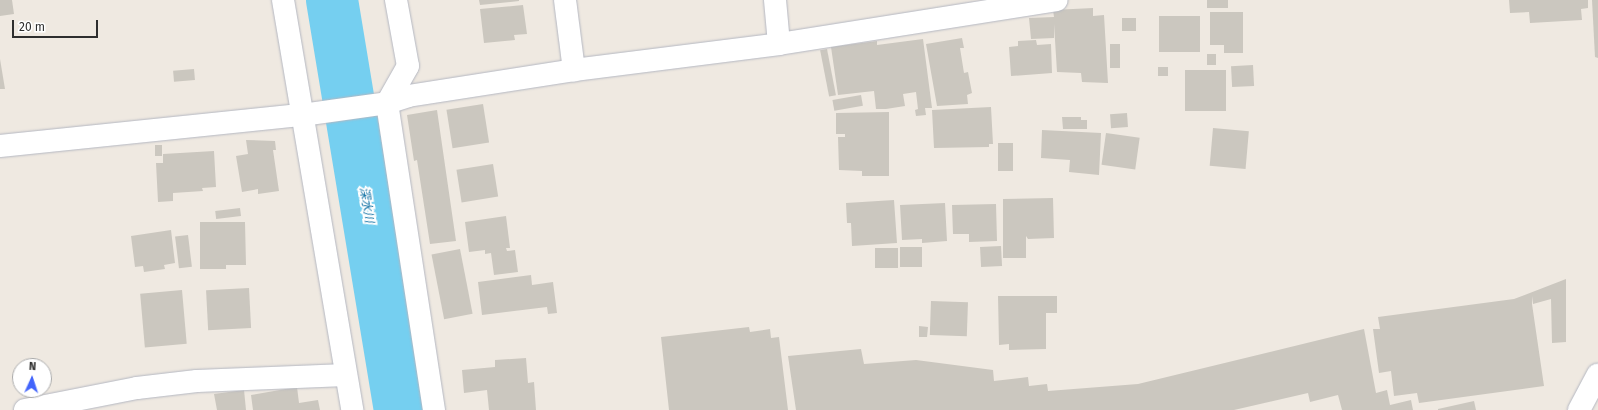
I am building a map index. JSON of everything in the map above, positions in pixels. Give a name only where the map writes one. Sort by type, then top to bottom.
[{"type":"street","points":[[283,0],[352,410]]},
{"type":"street","points":[[396,0],[408,66],[387,103],[434,410]]},
{"type":"street","points":[[566,0],[574,70]]},
{"type":"street","points":[[775,0],[779,44]]},
{"type":"street","points":[[0,146],[302,115],[387,103],[408,96],[574,70],[779,44],[1050,0]]},
{"type":"street","points":[[25,410],[137,388],[197,381],[346,376]]},
{"type":"street","points":[[1579,410],[1598,376]]},
{"type":"building","points":[[0,0],[12,0],[14,14],[0,16]]},
{"type":"building","points":[[479,0],[519,0],[519,1],[480,5]]},
{"type":"building","points":[[1207,0],[1228,0],[1228,8],[1207,8]]},
{"type":"building","points":[[1509,0],[1588,0],[1588,8],[1581,9],[1582,20],[1530,23],[1529,12],[1510,13]]},
{"type":"building","points":[[1592,0],[1598,0],[1598,58],[1595,57]]},
{"type":"building","points":[[523,5],[527,34],[514,35],[515,40],[484,43],[480,9]]},
{"type":"building","points":[[1093,8],[1093,16],[1104,15],[1108,83],[1082,82],[1081,73],[1057,72],[1054,24],[1054,38],[1031,39],[1029,18],[1054,17],[1053,10]]},
{"type":"building","points":[[1210,12],[1243,12],[1243,53],[1224,53],[1224,45],[1210,45]]},
{"type":"building","points":[[1159,16],[1200,16],[1200,52],[1159,52]]},
{"type":"building","points":[[1122,18],[1136,18],[1136,31],[1122,31]]},
{"type":"building","points":[[962,38],[964,48],[960,48],[964,73],[968,72],[972,93],[967,95],[968,104],[937,106],[926,44]]},
{"type":"building","points":[[923,39],[932,108],[925,108],[926,115],[916,116],[915,110],[918,109],[916,92],[903,94],[905,106],[886,109],[876,109],[874,91],[838,95],[831,47],[877,41],[877,45]]},
{"type":"building","points":[[1036,40],[1037,45],[1051,44],[1052,73],[1011,76],[1009,47],[1018,46],[1018,41]]},
{"type":"building","points":[[1110,44],[1120,44],[1120,68],[1110,68]]},
{"type":"building","points":[[827,49],[836,95],[829,96],[820,50]]},
{"type":"building","points":[[1207,54],[1216,54],[1216,65],[1207,65]]},
{"type":"building","points":[[0,59],[5,89],[0,89]]},
{"type":"building","points":[[1253,65],[1254,86],[1232,87],[1231,66]]},
{"type":"building","points":[[1158,67],[1168,67],[1168,76],[1158,76]]},
{"type":"building","points":[[194,69],[195,80],[174,82],[173,71]]},
{"type":"building","points":[[1185,70],[1226,70],[1226,111],[1185,111]]},
{"type":"building","points":[[861,95],[863,106],[834,111],[832,100]]},
{"type":"building","points":[[483,104],[489,143],[453,148],[446,110]]},
{"type":"building","points":[[991,107],[993,144],[989,144],[989,147],[934,148],[932,110]]},
{"type":"building","points":[[437,110],[456,241],[430,244],[417,160],[414,161],[407,115]]},
{"type":"building","points":[[889,112],[889,176],[862,176],[862,171],[839,170],[838,137],[845,137],[845,134],[836,134],[836,113]]},
{"type":"building","points":[[1127,113],[1128,127],[1111,128],[1110,114]]},
{"type":"building","points":[[1062,117],[1081,117],[1081,120],[1087,120],[1087,129],[1063,129]]},
{"type":"building","points":[[1213,128],[1249,131],[1246,169],[1210,166]]},
{"type":"building","points":[[1042,130],[1101,133],[1099,175],[1069,172],[1070,160],[1041,158]]},
{"type":"building","points":[[1106,133],[1140,138],[1135,169],[1102,165]]},
{"type":"building","points":[[246,140],[275,141],[276,150],[273,150],[279,191],[258,194],[258,189],[242,192],[236,156],[248,154]]},
{"type":"building","points":[[998,143],[1013,143],[1013,171],[998,171]]},
{"type":"building","points":[[155,145],[162,145],[162,156],[155,156]]},
{"type":"building","points":[[214,151],[216,187],[202,188],[203,191],[173,193],[173,201],[158,202],[156,163],[163,163],[163,154]]},
{"type":"building","points":[[493,164],[498,197],[462,202],[456,170]]},
{"type":"building","points":[[1053,198],[1054,238],[1028,239],[1026,236],[1026,258],[1003,258],[1003,199]]},
{"type":"building","points":[[894,200],[897,243],[852,246],[851,223],[847,223],[846,203]]},
{"type":"building","points":[[945,203],[947,241],[922,243],[922,239],[902,240],[900,205]]},
{"type":"building","points":[[996,204],[997,241],[969,242],[969,234],[953,234],[952,205]]},
{"type":"building","points":[[240,208],[241,216],[216,219],[215,211]]},
{"type":"building","points":[[506,216],[510,248],[506,248],[507,251],[515,250],[518,272],[494,275],[491,253],[485,254],[485,250],[469,252],[465,222]]},
{"type":"building","points":[[200,222],[245,222],[246,265],[226,265],[226,269],[200,269]]},
{"type":"building","points":[[171,230],[175,263],[164,265],[165,269],[144,272],[143,266],[135,267],[131,236]]},
{"type":"building","points":[[188,235],[192,267],[179,268],[175,237]]},
{"type":"building","points":[[1001,246],[1002,266],[981,267],[980,247]]},
{"type":"building","points":[[900,247],[922,247],[922,267],[900,267]]},
{"type":"building","points":[[875,248],[898,248],[898,268],[875,268]]},
{"type":"building","points":[[460,249],[473,314],[444,319],[432,255]]},
{"type":"building","points":[[531,275],[532,285],[553,282],[557,313],[548,314],[547,307],[482,315],[478,282]]},
{"type":"building","points":[[1566,279],[1566,342],[1552,343],[1551,299],[1533,304],[1533,296],[1532,304],[1544,386],[1419,403],[1417,393],[1394,396],[1391,371],[1379,373],[1373,329],[1380,329],[1378,317],[1514,299]]},
{"type":"building","points":[[249,288],[251,328],[208,330],[206,290]]},
{"type":"building","points":[[182,290],[187,344],[145,347],[140,294]]},
{"type":"building","points":[[998,296],[1057,296],[1057,313],[1046,313],[1046,349],[1009,350],[1009,344],[999,345]]},
{"type":"building","points":[[931,301],[968,302],[967,336],[930,335]]},
{"type":"building","points":[[919,326],[928,327],[927,337],[919,337]]},
{"type":"building","points":[[749,327],[750,332],[770,329],[771,338],[779,337],[788,410],[669,410],[661,337]]},
{"type":"building","points":[[1364,329],[1376,393],[1387,390],[1390,405],[1411,400],[1413,410],[1342,410],[1338,395],[1310,402],[1308,393],[1234,410],[796,410],[788,356],[861,349],[864,364],[916,360],[993,370],[994,381],[1028,377],[1029,386],[1047,384],[1048,391],[1138,384]]},
{"type":"building","points":[[526,358],[528,383],[534,382],[536,410],[489,410],[487,390],[464,393],[462,370],[495,367],[495,360]]},
{"type":"building","points":[[297,387],[299,403],[318,400],[320,410],[253,410],[251,395]]},
{"type":"building","points":[[244,390],[246,410],[217,410],[214,394]]},
{"type":"building","points":[[1474,401],[1476,410],[1438,410],[1438,409]]},
{"type":"waterway","name":"深水川","points":[[332,0],[400,410]]}]
